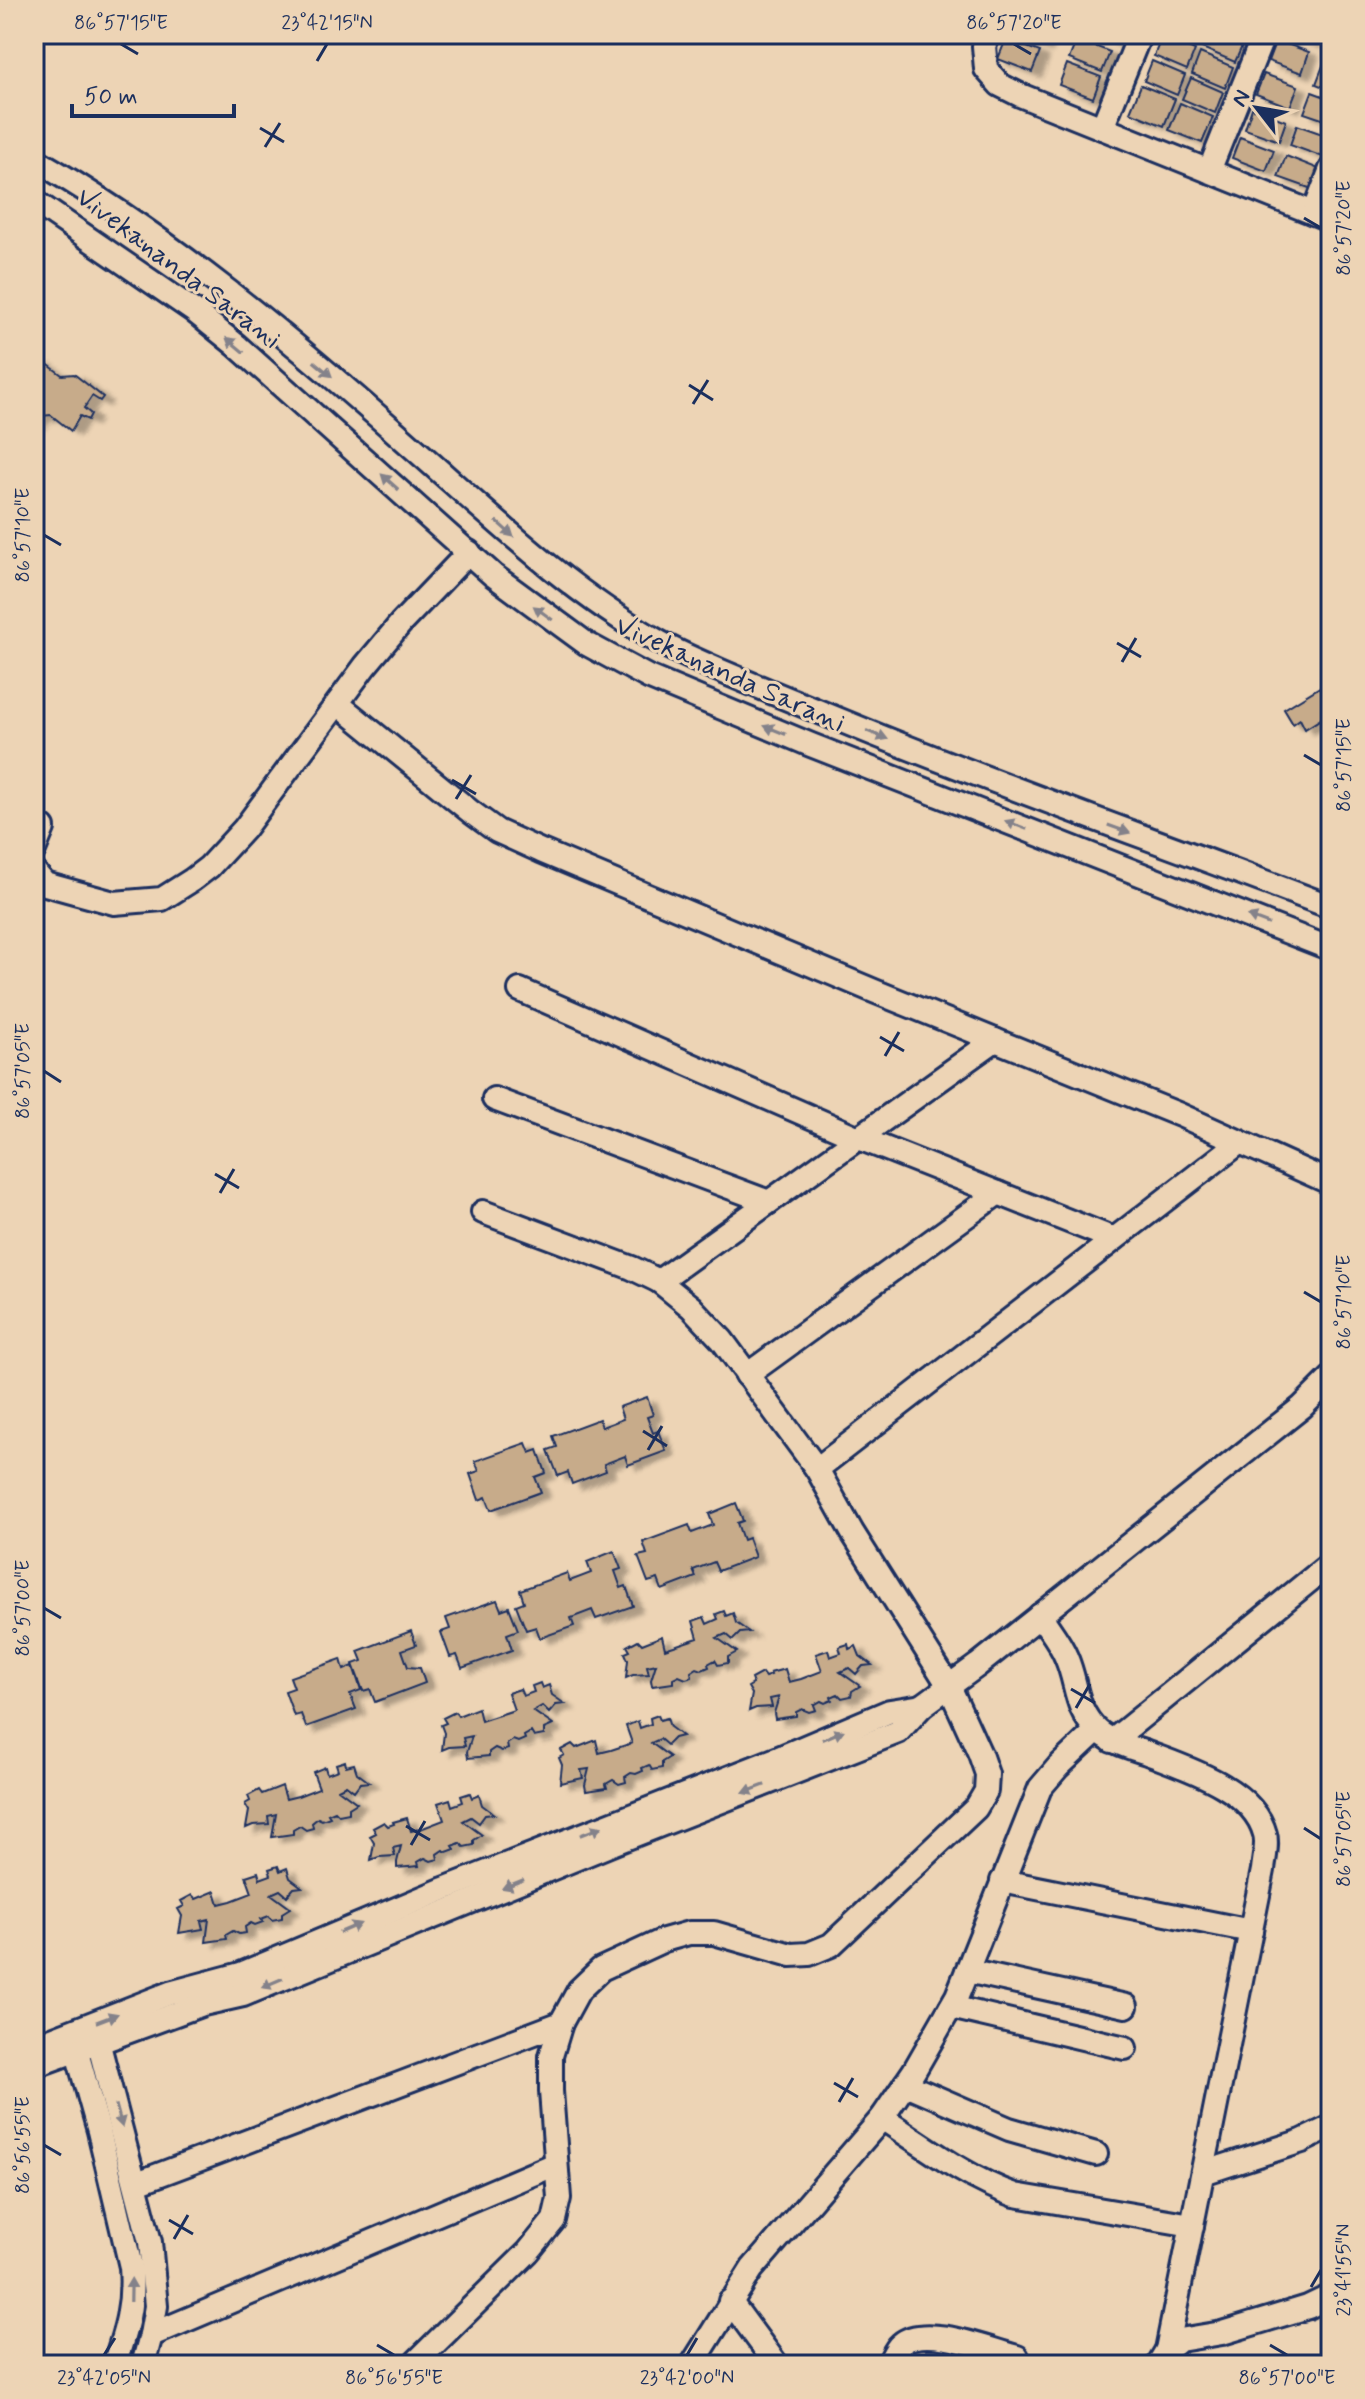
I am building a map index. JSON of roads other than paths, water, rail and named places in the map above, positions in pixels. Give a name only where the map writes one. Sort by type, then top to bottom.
[{"type":"street","points":[[989,34],[984,46],[986,69],[1000,85],[1323,216],[1331,169]]},
{"type":"street","points":[[1102,128],[1140,34]]},
{"type":"street","points":[[1209,171],[1264,34]]},
{"type":"street","name":"Vivekananda Sarani","points":[[34,159],[78,184],[162,243],[277,331],[556,573],[659,642],[780,696],[1090,818],[1331,907]]},
{"type":"street","name":"Vivekananda Sarani","points":[[34,201],[194,311],[493,575],[587,644],[648,677],[811,745],[1331,949]]},
{"type":"street","points":[[34,871],[45,884],[114,903],[162,899],[209,867],[244,829],[365,666],[469,552]]},
{"type":"street","points":[[338,704],[497,831],[1180,1115],[1331,1183]]},
{"type":"street","points":[[1077,849],[1090,818]]},
{"type":"street","points":[[34,850],[43,828]]},
{"type":"street","points":[[520,990],[859,1138],[1114,1239]]},
{"type":"street","points":[[659,1281],[995,1040]]},
{"type":"street","points":[[494,1099],[769,1202]]},
{"type":"street","points":[[817,1469],[1240,1142]]},
{"type":"street","points":[[747,1375],[998,1193]]},
{"type":"street","points":[[413,2365],[528,2252],[554,2220],[559,2198],[551,2056],[561,2023],[579,1990],[601,1969],[664,1940],[689,1933],[714,1933],[791,1955],[809,1954],[831,1945],[976,1808],[986,1791],[987,1774],[980,1754],[949,1686],[852,1532],[817,1469],[712,1329],[659,1281],[483,1212]]},
{"type":"street","points":[[40,2057],[76,2049],[203,2004],[243,1995],[614,1843],[898,1732],[922,1706],[1327,1390]]},
{"type":"street","points":[[692,2365],[730,2301],[773,2245],[882,2118],[905,2084],[951,2007],[1040,1788],[1058,1767],[1105,1735],[1331,1563]]},
{"type":"street","points":[[1040,1615],[1065,1654],[1078,1704],[1085,1716],[1105,1735],[1240,1796],[1258,1815],[1266,1836],[1263,1870],[1203,2173],[1162,2357]]},
{"type":"street","points":[[40,2057],[170,1993],[241,1974],[459,1883],[779,1758],[890,1711],[922,1706]]},
{"type":"street","points":[[1002,1881],[1251,1931]]},
{"type":"street","points":[[967,1971],[1126,2006]]},
{"type":"street","points":[[951,2007],[1125,2048]]},
{"type":"street","points":[[137,2183],[561,2023]]},
{"type":"street","points":[[98,2041],[150,2242],[156,2306],[143,2365]]},
{"type":"street","points":[[76,2049],[131,2267],[130,2314],[114,2365]]},
{"type":"street","points":[[905,2084],[1009,2129],[1096,2154]]},
{"type":"street","points":[[882,2118],[991,2187],[1015,2195],[1192,2225]]},
{"type":"street","points":[[1203,2173],[1302,2141],[1331,2127]]},
{"type":"street","points":[[151,2335],[556,2164]]},
{"type":"street","points":[[1162,2357],[1180,2340],[1222,2333],[1308,2307],[1331,2296]]},
{"type":"street","points":[[730,2301],[777,2365]]},
{"type":"street","points":[[888,2365],[902,2343],[911,2338],[928,2336],[944,2337],[1017,2357]]}]
